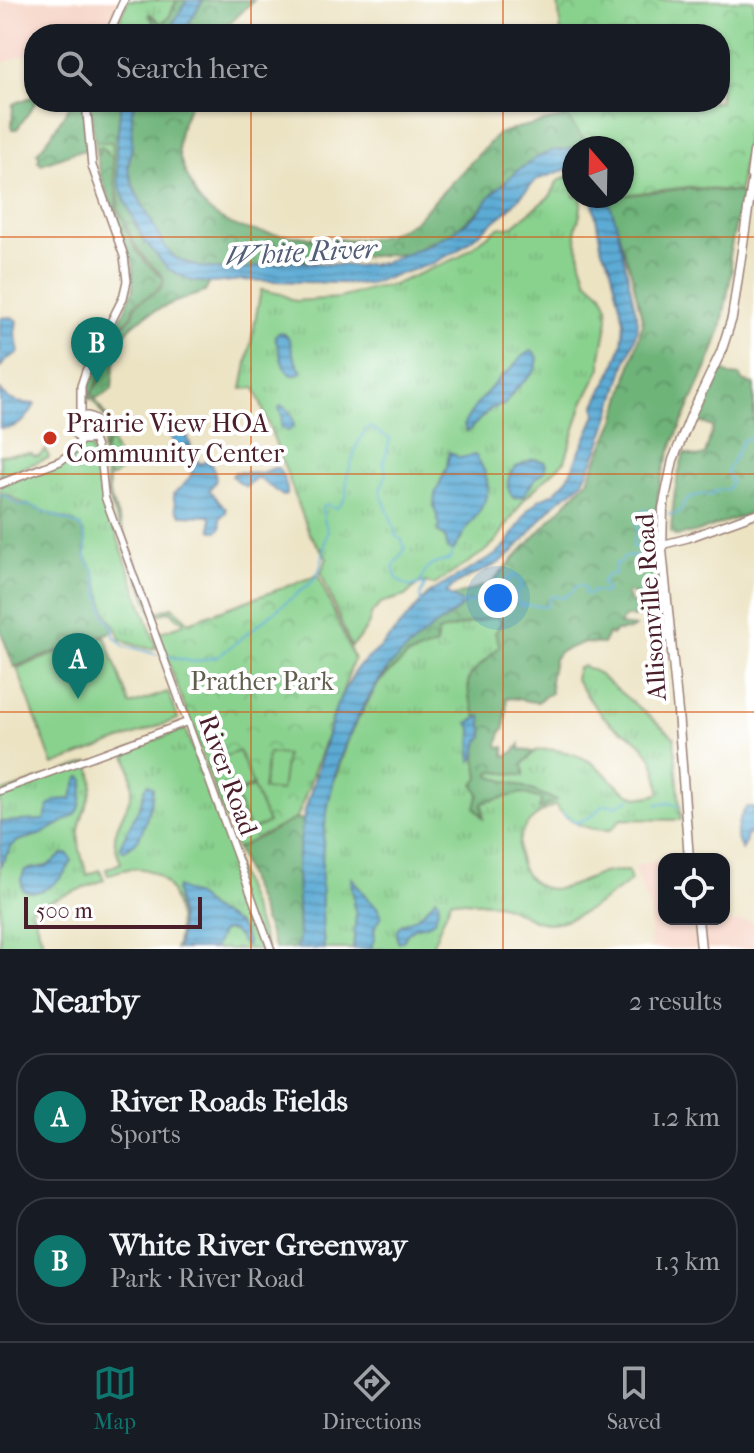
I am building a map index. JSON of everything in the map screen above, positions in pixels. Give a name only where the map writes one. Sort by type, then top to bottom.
[{"type":"main road","points":[[115,24],[126,0]]},
{"type":"main road","points":[[85,416],[89,374],[124,306],[131,277],[128,255],[97,167],[89,112]]},
{"type":"main road","name":"Allisonville Road","points":[[717,360],[734,284],[754,152]]},
{"type":"main road","name":"Allisonville Road","points":[[691,853],[661,545],[663,508],[670,468],[721,352],[732,318],[751,210],[754,169]]},
{"type":"main road","points":[[85,416],[74,425],[74,430],[85,438]]},
{"type":"main road","points":[[0,484],[50,465],[85,438],[98,432],[95,418],[85,416]]},
{"type":"main road","points":[[661,545],[754,514]]},
{"type":"main road","points":[[697,925],[699,949]]},
{"type":"street","name":"River Road","points":[[85,438],[97,460],[106,500],[271,949]]},
{"type":"street","points":[[0,791],[187,722]]},
{"type":"shaded area","points":[[0,0],[119,0],[109,24],[24,24],[24,56],[0,64]]},
{"type":"shaded area","points":[[658,861],[658,925],[694,925],[696,949],[650,949],[650,908],[635,866]]},
{"type":"shaded area","points":[[730,922],[754,923],[754,949],[702,949],[701,925],[730,925]]},
{"type":"green space","points":[[128,0],[177,0],[169,17],[161,24],[152,15],[149,16],[155,24],[117,24]]},
{"type":"green space","points":[[177,0],[187,0],[173,24],[161,24],[169,17]]},
{"type":"green space","points":[[203,0],[254,0],[229,24],[188,24]]},
{"type":"green space","points":[[558,0],[754,0],[754,91],[739,192],[688,187],[634,194],[634,136],[581,136],[568,118],[568,112],[730,112],[730,24],[560,24]]},
{"type":"green space","points":[[149,13],[161,24],[154,24]]},
{"type":"green space","points":[[24,100],[24,112],[29,112],[17,129],[12,129],[13,104]]},
{"type":"green space","points":[[66,112],[85,112],[87,150],[41,164],[37,153]]},
{"type":"green space","points":[[90,112],[120,112],[116,150],[125,200],[191,281],[210,282],[205,292],[162,308],[132,326],[117,353],[112,389],[88,400],[90,381],[133,290],[133,264],[101,177],[96,154],[101,146],[108,154],[112,142],[95,142]]},
{"type":"green space","points":[[132,112],[187,112],[178,148],[197,198],[210,211],[249,230],[278,235],[363,239],[388,234],[415,221],[498,134],[562,118],[566,112],[579,112],[608,136],[562,136],[562,151],[551,151],[452,233],[407,254],[289,261],[233,271],[198,267],[175,258],[165,247],[134,189],[128,167]]},
{"type":"green space","points":[[95,142],[112,142],[114,176],[112,157],[101,146],[98,147],[99,154],[96,154]]},
{"type":"green space","points":[[562,179],[562,208],[581,208],[576,236],[581,262],[587,280],[602,293],[608,319],[601,368],[583,403],[565,461],[525,498],[496,541],[484,552],[434,585],[420,582],[405,596],[381,603],[351,647],[321,573],[327,558],[309,533],[255,388],[242,389],[261,290],[295,301],[340,298],[393,285],[459,257],[498,228],[513,226],[551,195]]},
{"type":"green space","points":[[116,187],[118,210],[124,219],[116,209]]},
{"type":"green space","points":[[688,188],[743,193],[729,255],[732,270],[721,329],[674,441],[658,494],[656,535],[664,638],[656,639],[656,629],[647,629],[644,625],[654,619],[655,613],[647,612],[653,596],[650,586],[645,586],[642,591],[646,604],[640,596],[627,592],[632,604],[642,605],[643,611],[632,618],[624,618],[619,625],[635,627],[608,634],[603,644],[582,643],[559,652],[554,659],[551,693],[538,702],[506,698],[505,728],[501,731],[498,745],[505,747],[506,756],[520,744],[520,750],[533,753],[522,765],[524,776],[493,771],[491,777],[556,800],[540,809],[541,799],[522,793],[482,803],[483,818],[475,807],[479,794],[474,785],[479,778],[476,759],[479,722],[469,697],[468,682],[478,667],[500,646],[495,633],[501,623],[498,617],[438,632],[436,645],[408,656],[380,681],[375,678],[447,598],[490,584],[588,480],[615,420],[643,323],[631,272],[610,208],[634,208],[634,194]]},
{"type":"green space","points":[[125,222],[139,250],[164,280],[136,250]]},
{"type":"green space","name":"Prather Park","points":[[152,294],[137,304],[132,318],[122,326],[93,396],[112,425],[112,435],[104,452],[109,472],[109,494],[154,609],[158,612],[172,607],[189,622],[318,575],[354,659],[297,818],[236,849],[158,633],[184,624],[183,621],[171,611],[158,615],[151,611],[107,494],[102,450],[110,433],[110,425],[90,396],[121,325],[131,317],[135,304]]},
{"type":"green space","points":[[720,369],[754,384],[754,512],[676,536],[671,532],[681,463],[684,453],[697,457],[705,455],[713,427],[695,420]]},
{"type":"green space","points":[[109,440],[122,469],[113,477],[109,477],[104,452]]},
{"type":"green space","points":[[82,442],[89,443],[97,464],[102,494],[157,648],[128,643],[120,638],[104,609],[94,571],[86,558],[83,531],[76,523],[7,494],[0,494],[0,486],[60,463]]},
{"type":"green space","points":[[46,450],[49,458],[0,476],[0,455],[31,453],[39,456]]},
{"type":"green space","points":[[0,495],[80,526],[86,541],[85,555],[94,571],[106,617],[114,631],[14,667],[0,629]]},
{"type":"green space","points":[[504,612],[494,758],[519,760],[541,750],[561,751],[595,765],[627,793],[647,797],[660,793],[656,769],[645,748],[606,719],[575,678],[578,668],[584,666],[596,672],[674,737],[681,820],[621,819],[611,830],[595,829],[573,822],[555,805],[531,820],[520,836],[518,852],[522,868],[532,881],[539,886],[556,889],[603,873],[628,871],[631,881],[591,908],[558,922],[536,921],[495,904],[451,900],[431,949],[324,949],[320,897],[322,845],[329,796],[351,732],[380,681],[410,651],[449,622]]},
{"type":"green space","points":[[105,636],[130,705],[168,692],[178,719],[53,765],[17,668]]},
{"type":"green space","points":[[185,729],[267,949],[175,949],[178,918],[171,891],[164,881],[146,870],[122,870],[108,875],[106,869],[121,863],[115,837],[132,789],[125,751]]},
{"type":"green space","points":[[239,751],[253,785],[234,793],[220,758]]},
{"type":"green space","points":[[268,753],[286,755],[281,791],[263,789]]},
{"type":"green space","points":[[89,762],[92,790],[81,821],[79,842],[87,875],[100,870],[104,880],[31,908],[46,949],[0,949],[0,793]]},
{"type":"green space","points":[[253,787],[268,823],[250,831],[235,795]]},
{"type":"green space","points":[[289,819],[303,820],[297,863],[299,937],[297,949],[275,949],[237,849]]},
{"type":"water","points":[[187,0],[203,0],[188,24],[173,24]]},
{"type":"water","points":[[120,112],[132,112],[128,167],[134,189],[165,247],[175,258],[198,267],[233,271],[289,261],[356,266],[383,263],[452,233],[477,214],[493,193],[517,171],[551,151],[562,150],[562,171],[536,180],[507,211],[457,251],[431,264],[368,284],[191,281],[168,269],[143,239],[119,184],[116,150]]},
{"type":"water","points":[[594,208],[611,208],[638,322],[601,443],[581,483],[556,503],[501,562],[460,582],[446,593],[464,604],[408,648],[377,684],[350,733],[331,792],[322,854],[324,949],[297,949],[297,863],[304,814],[337,704],[357,668],[381,647],[429,593],[495,555],[508,543],[528,510],[540,499],[554,493],[568,478],[596,415],[595,405],[622,344],[624,321],[610,264],[602,250]]},
{"type":"water","points":[[12,317],[17,321],[15,333],[19,352],[0,368],[0,318]]},
{"type":"water","points":[[280,332],[289,340],[301,371],[298,375],[288,372],[282,363],[275,337]]},
{"type":"water","points":[[532,351],[538,358],[532,374],[504,405],[490,409],[466,431],[464,424],[480,400],[501,376]]},
{"type":"water","points":[[0,389],[10,400],[35,404],[26,419],[17,425],[0,428]]},
{"type":"water","points":[[281,406],[289,411],[293,420],[294,426],[288,431],[281,427]]},
{"type":"water","points":[[182,429],[200,464],[206,461],[211,463],[216,480],[209,490],[226,509],[220,518],[218,531],[211,529],[209,516],[181,515],[176,510],[173,494],[190,477],[193,466],[170,434],[173,430]]},
{"type":"water","points":[[449,452],[460,458],[475,455],[485,473],[488,490],[482,506],[453,551],[447,549],[446,539],[438,531],[440,526],[434,507],[435,494],[447,467]]},
{"type":"water","points":[[534,459],[546,462],[545,471],[523,496],[514,498],[508,487],[512,471]]},
{"type":"water","points":[[278,468],[283,477],[287,495],[283,496],[258,478],[246,487],[232,476],[235,472],[262,473]]},
{"type":"water","points":[[481,716],[484,737],[479,741],[475,758],[471,761],[472,729],[468,723]]},
{"type":"water","points":[[80,777],[84,781],[80,807],[75,815],[42,834],[18,841],[0,866],[0,822],[44,820],[49,806],[56,800],[71,799]]},
{"type":"water","points":[[148,784],[153,788],[153,793],[142,832],[136,842],[122,851],[120,846]]},
{"type":"water","points":[[747,807],[754,807],[754,837],[747,833],[742,850],[737,839],[737,827]]},
{"type":"water","points":[[63,854],[68,854],[72,861],[58,880],[38,891],[23,890],[21,879],[25,870],[47,866]]},
{"type":"water","points":[[352,878],[377,907],[381,917],[374,929],[371,949],[353,949],[356,913]]},
{"type":"water","points":[[177,887],[198,897],[212,910],[236,923],[246,938],[247,946],[233,931],[225,930],[221,932],[214,949],[177,949],[180,927]]},
{"type":"water","points":[[436,898],[439,901],[434,920],[414,928],[404,940],[398,942],[398,928],[421,914]]},
{"type":"waterway","points":[[165,656],[194,662],[219,656],[313,581],[320,569],[328,531],[322,508],[327,504],[338,507],[346,497],[347,477],[356,447],[370,427],[390,439],[384,461],[386,474],[380,491],[395,536],[402,540],[405,549],[393,567],[394,572],[398,580],[410,587],[425,585],[420,595],[421,603]]},
{"type":"waterway","points":[[668,514],[678,513],[692,497],[713,495],[715,491],[728,489],[731,482],[728,467],[742,441],[754,439]]},
{"type":"waterway","points":[[0,495],[80,526],[86,541],[86,558],[94,571],[105,615],[113,627],[114,636],[125,647],[158,655]]},
{"type":"waterway","points":[[462,604],[473,602],[493,589],[501,603],[509,595],[505,588],[514,575],[521,583],[515,595],[520,605],[547,607],[550,598],[563,598],[582,585],[585,594],[594,591],[604,593],[607,589],[602,581],[608,575],[615,574],[616,563],[635,555],[641,559],[648,545],[645,540],[634,548],[632,545],[637,531],[637,514],[644,511],[656,513]]},
{"type":"waterway","points":[[421,583],[428,568],[450,559],[453,551]]},
{"type":"waterway","points":[[616,806],[630,799]]},
{"type":"waterway","points":[[657,804],[681,806]]},
{"type":"waterway","points":[[562,813],[577,823],[592,816],[601,806],[615,806]]},
{"type":"place","name":"White River Greenway","points":[[97,383]]},
{"type":"place","name":"Prairie View HOA Community Center","points":[[50,438]]},
{"type":"place","name":"River Roads Fields","points":[[78,699]]},
{"type":"water label","name":"White River","points":[[301,252]]}]
